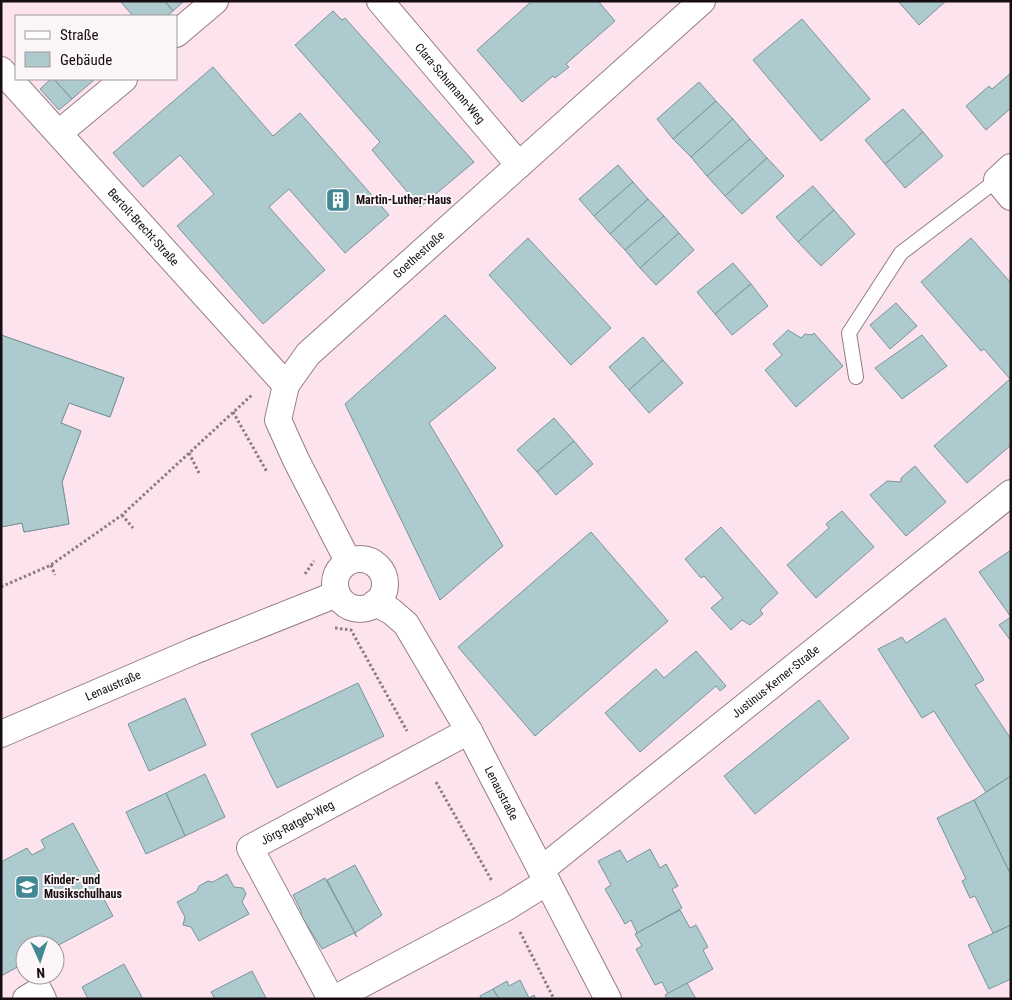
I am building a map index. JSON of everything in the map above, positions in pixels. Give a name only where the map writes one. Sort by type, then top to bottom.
[{"type":"street","points":[[178,32],[216,1]]},
{"type":"street","name":"Clara-Schumann-Weg","points":[[380,1],[519,165]]},
{"type":"street","name":"Goethestraße","points":[[348,561],[296,460],[278,420],[286,385],[308,354],[702,1]]},
{"type":"street","name":"Bertolt-Brecht-Straße","points":[[1,70],[286,385]]},
{"type":"street","points":[[59,134],[123,80]]},
{"type":"street","name":"Justinus-Kerner-Straße","points":[[544,876],[1011,493]]},
{"type":"street","points":[[364,559],[378,566],[384,581],[381,597],[369,607],[354,608],[347,605],[337,594],[335,587],[337,572],[348,561],[364,559]]},
{"type":"street","name":"Lenaustraße","points":[[1,734],[194,651],[337,594]]},
{"type":"street","name":"Lenaustraße","points":[[375,603],[391,610],[406,624],[469,731],[608,999]]},
{"type":"street","name":"Jörg-Ratgeb-Weg","points":[[469,731],[250,848],[332,999],[507,907],[544,876]]},
{"type":"street","points":[[26,999],[39,991],[43,999]]},
{"type":"lane","points":[[856,377],[849,333],[901,253],[1006,181]]},
{"type":"path","points":[[1,587],[51,565],[122,515],[257,390],[286,385]]},
{"type":"path","points":[[233,412],[267,473]]},
{"type":"path","points":[[189,453],[199,473]]},
{"type":"path","points":[[122,515],[133,528]]},
{"type":"path","points":[[310,552],[315,561],[296,586],[309,624],[351,630],[507,907],[554,999]]},
{"type":"path","points":[[51,565],[55,575]]},
{"type":"building","points":[[120,1],[165,1],[173,11],[168,15],[132,15]]},
{"type":"building","points":[[165,1],[184,1],[173,11]]},
{"type":"building","points":[[532,1],[598,1],[615,21],[566,64],[569,67],[555,78],[553,76],[522,102],[477,50]]},
{"type":"building","points":[[898,1],[946,1],[919,25]]},
{"type":"building","points":[[333,11],[342,20],[345,18],[474,162],[420,207],[372,150],[380,142],[295,45]]},
{"type":"building","points":[[802,19],[870,99],[821,141],[753,60]]},
{"type":"building","name":"Martin-Luther-Haus","points":[[213,67],[273,136],[300,113],[389,215],[345,253],[289,189],[269,207],[325,270],[263,324],[177,226],[214,194],[180,155],[143,187],[113,153]]},
{"type":"building","points":[[1011,73],[1011,108],[986,130],[966,106],[989,86],[992,89]]},
{"type":"building","points":[[50,80],[55,80],[72,99],[59,110],[40,89]]},
{"type":"building","points":[[55,80],[94,80],[72,99]]},
{"type":"building","points":[[699,82],[716,101],[673,139],[657,119]]},
{"type":"building","points":[[716,101],[733,119],[691,157],[673,139]]},
{"type":"building","points":[[903,109],[923,132],[885,164],[865,140]]},
{"type":"building","points":[[733,119],[750,139],[707,176],[691,157]]},
{"type":"building","points":[[923,132],[943,156],[905,188],[885,164]]},
{"type":"building","points":[[750,139],[767,158],[725,196],[707,176]]},
{"type":"building","points":[[767,158],[784,176],[742,214],[725,196]]},
{"type":"building","points":[[618,165],[633,182],[594,216],[579,199]]},
{"type":"building","points":[[633,182],[648,199],[610,234],[594,216]]},
{"type":"building","points":[[813,186],[834,210],[798,242],[776,217]]},
{"type":"building","points":[[648,199],[664,216],[625,250],[610,234]]},
{"type":"building","points":[[834,210],[855,234],[821,266],[798,242]]},
{"type":"building","points":[[664,216],[679,233],[640,268],[625,250]]},
{"type":"building","points":[[679,233],[694,250],[656,285],[640,268]]},
{"type":"building","points":[[528,238],[611,328],[571,365],[489,275]]},
{"type":"building","points":[[971,238],[1011,283],[1011,445],[967,483],[934,446],[1010,379],[984,349],[981,351],[921,282]]},
{"type":"building","points":[[733,263],[751,284],[715,314],[697,292]]},
{"type":"building","points":[[751,284],[768,306],[732,335],[715,314]]},
{"type":"building","points":[[896,303],[917,326],[890,349],[870,325]]},
{"type":"building","points":[[445,315],[496,368],[429,423],[503,546],[440,600],[345,404]]},
{"type":"building","points":[[788,330],[801,338],[805,334],[812,335],[814,333],[843,366],[796,407],[765,370],[782,355],[773,344]]},
{"type":"building","points":[[1,335],[124,378],[110,417],[69,403],[61,423],[81,431],[62,482],[69,524],[24,532],[22,523],[1,527],[1,410],[37,423],[47,396],[1,379]]},
{"type":"building","points":[[1,335],[124,378],[110,417],[69,403],[61,423],[81,431],[62,482],[69,524],[24,532],[22,523],[1,527]]},
{"type":"building","points":[[922,335],[947,366],[902,399],[875,368]]},
{"type":"building","points":[[643,337],[663,360],[629,390],[609,367]]},
{"type":"building","points":[[663,360],[683,383],[649,413],[629,390]]},
{"type":"building","points":[[554,418],[574,441],[537,472],[517,450]]},
{"type":"building","points":[[574,441],[593,464],[556,495],[537,472]]},
{"type":"building","points":[[915,466],[946,502],[906,536],[870,495],[887,481],[901,482],[901,478]]},
{"type":"building","points":[[842,511],[874,547],[816,598],[787,565],[829,528],[826,524]]},
{"type":"building","points":[[721,527],[778,593],[760,610],[763,614],[750,625],[742,620],[731,630],[711,608],[723,598],[704,576],[701,578],[685,559]]},
{"type":"building","points":[[591,532],[668,621],[535,736],[458,647]]},
{"type":"building","points":[[1011,550],[1011,617],[979,572]]},
{"type":"building","points":[[1011,617],[1011,641],[999,625]]},
{"type":"building","points":[[945,618],[984,680],[975,685],[1011,739],[1011,776],[986,792],[934,711],[922,718],[878,649],[902,637],[906,643]]},
{"type":"building","points":[[696,651],[726,686],[720,691],[716,686],[640,752],[605,713],[656,669],[664,678]]},
{"type":"building","points":[[358,683],[384,736],[277,788],[251,734]]},
{"type":"building","points":[[185,698],[206,745],[149,771],[128,724]]},
{"type":"building","points":[[819,700],[849,738],[755,814],[724,776]]},
{"type":"building","points":[[205,774],[225,817],[185,836],[166,793]]},
{"type":"building","points":[[1011,776],[1011,872],[1010,873],[974,800]]},
{"type":"building","points":[[166,793],[185,836],[146,854],[126,812]]},
{"type":"building","points":[[974,800],[1011,875],[1011,925],[993,933],[975,896],[970,898],[962,881],[966,879],[937,818]]},
{"type":"building","name":"Kinder- und Musikschulhaus","points":[[73,823],[101,875],[93,879],[113,916],[65,942],[65,935],[15,935],[15,968],[1,976],[1,862],[27,848],[32,855],[45,848],[41,840]]},
{"type":"building","points":[[650,849],[660,868],[666,864],[678,886],[672,889],[682,908],[637,933],[631,920],[625,924],[605,889],[611,885],[598,861],[620,850],[627,862]]},
{"type":"building","points":[[355,865],[382,915],[355,933],[327,880]]},
{"type":"building","points":[[227,874],[234,887],[243,888],[246,894],[242,902],[249,914],[199,941],[191,927],[183,925],[185,917],[177,902],[197,891],[199,886],[208,881],[213,882]]},
{"type":"building","points":[[325,878],[357,937],[354,933],[322,949],[300,914],[302,913],[293,895]]},
{"type":"building","points":[[680,910],[690,928],[696,925],[708,947],[703,950],[713,969],[668,994],[662,982],[655,985],[636,949],[642,946],[635,934]]},
{"type":"building","points":[[1011,925],[1011,979],[989,989],[968,945]]},
{"type":"building","points":[[124,964],[143,999],[88,999],[82,987]]},
{"type":"building","points":[[252,971],[266,998],[215,999],[211,992]]},
{"type":"building","points":[[520,980],[529,998],[534,995],[536,999],[499,999],[493,989],[507,981],[509,986]]},
{"type":"building","points":[[687,983],[696,999],[667,999],[665,995]]},
{"type":"building","points":[[493,989],[499,999],[481,999],[480,996]]},
{"type":"place","name":"Martin-Luther-Haus","points":[[338,200]]},
{"type":"place","name":"Kinder- und Musikschulhaus","points":[[27,887]]}]
